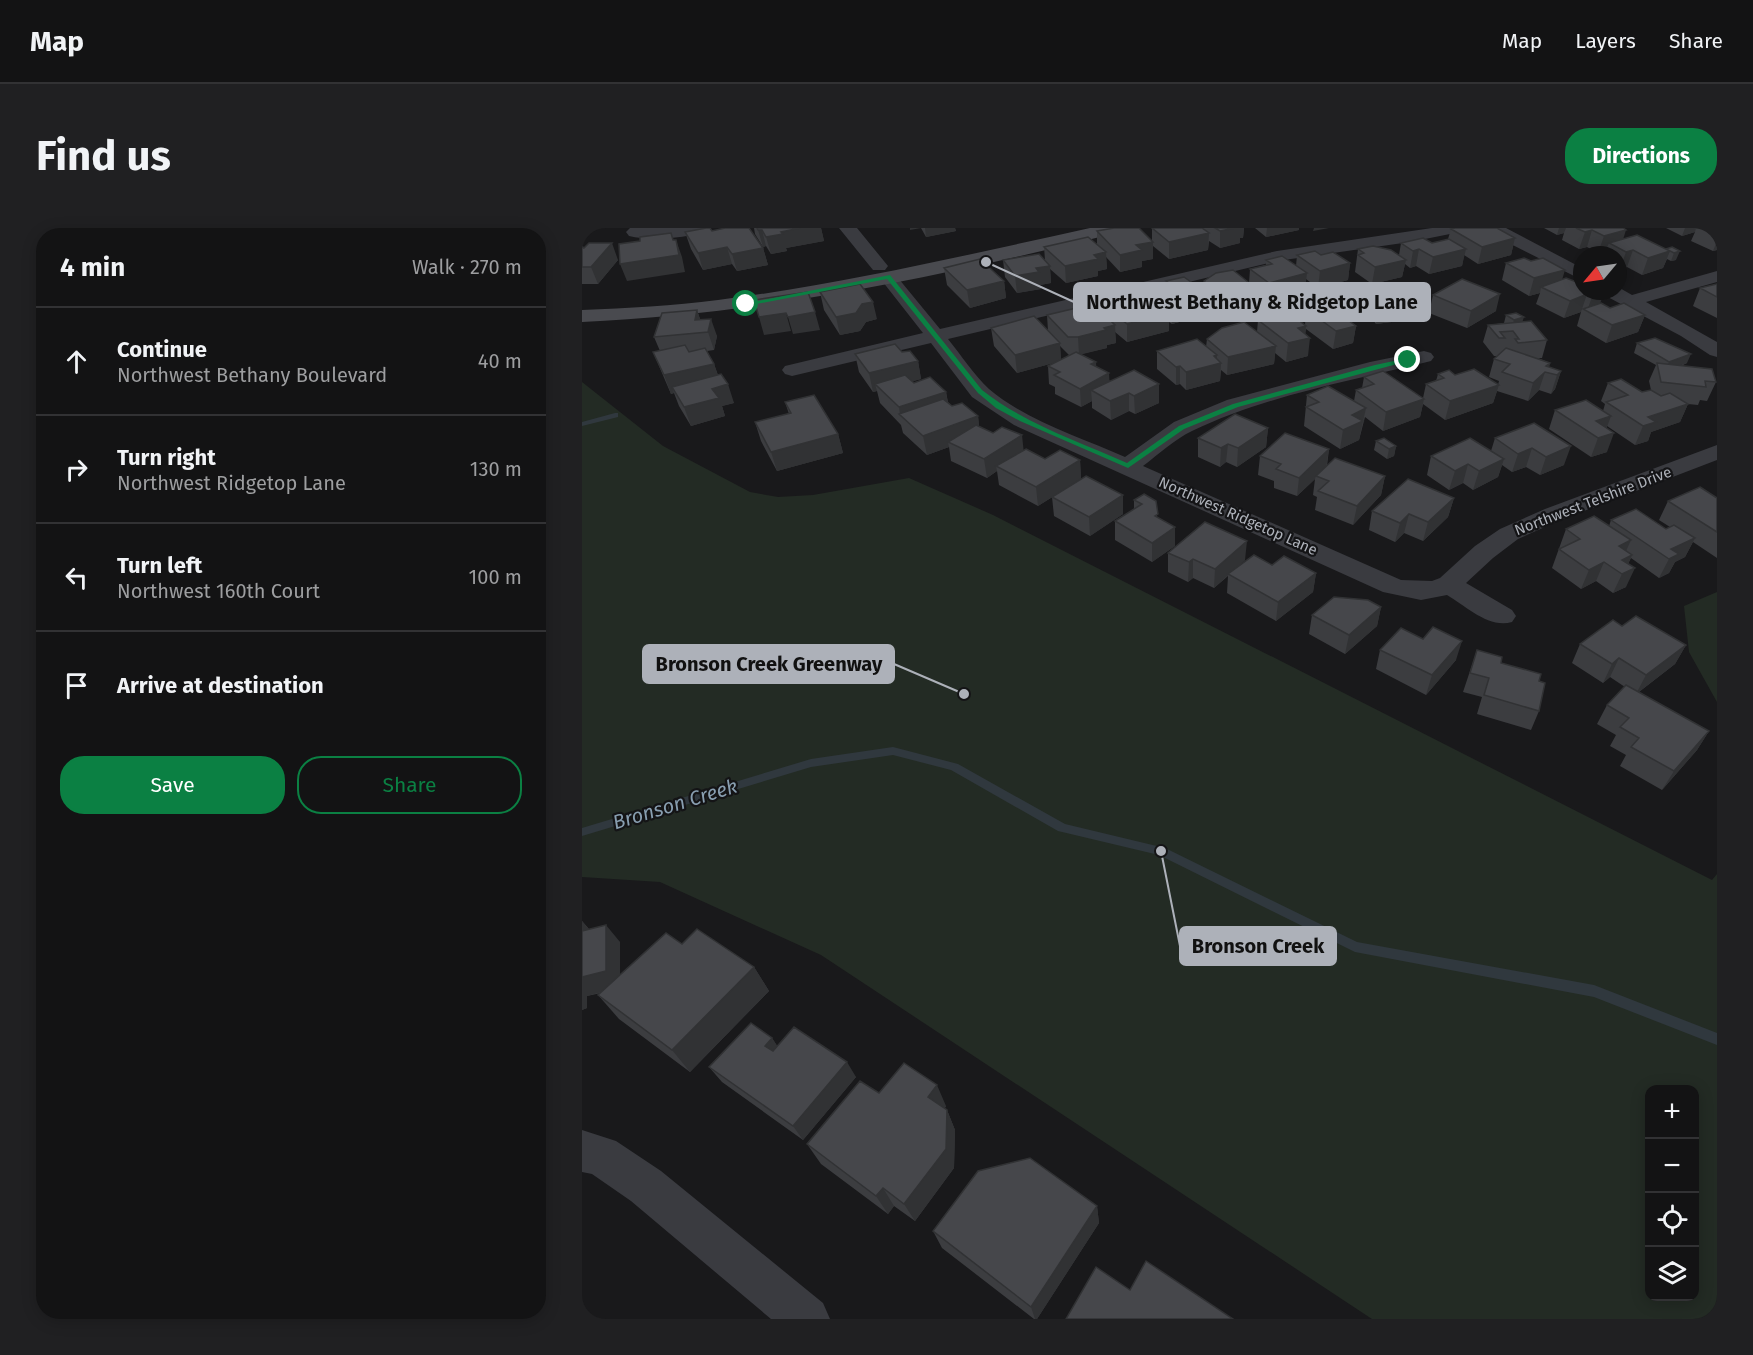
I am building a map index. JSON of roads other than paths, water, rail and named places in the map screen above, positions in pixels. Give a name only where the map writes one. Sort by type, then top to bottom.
[{"type":"main road","points":[[582,316],[643,315],[726,307],[805,294],[884,271],[1055,228]]},
{"type":"main road","points":[[582,301],[724,294],[884,271],[1114,228]]},
{"type":"street","points":[[635,232],[670,232],[702,228]]},
{"type":"street","name":"Northwest Ridgetop Lane","points":[[848,228],[980,392],[998,406],[1022,420],[1392,586],[1424,592],[1437,590],[1449,584]]},
{"type":"street","points":[[792,370],[1277,256],[1392,242],[1454,228]]},
{"type":"street","points":[[1493,228],[1573,270]]},
{"type":"street","points":[[1630,301],[1717,276]]},
{"type":"street","points":[[1627,299],[1688,332],[1717,351]]},
{"type":"street","points":[[1128,466],[1182,427],[1235,405],[1377,366],[1424,357]]},
{"type":"street","name":"Northwest Telshire Drive","points":[[1449,584],[1465,572],[1484,552],[1509,534],[1545,517],[1717,452]]},
{"type":"street","points":[[1449,584],[1502,616]]},
{"type":"street","points":[[582,1151],[601,1156],[646,1186],[807,1319]]},
{"type":"waterway","points":[[582,424],[615,415]]},
{"type":"waterway","name":"Bronson Creek","points":[[582,832],[811,763],[893,751],[954,767],[1062,828],[1161,851],[1355,947],[1594,991],[1717,1039]]},
{"type":"place","name":"Northwest Bethany & Ridgetop Lane","points":[[986,262]]},
{"type":"place","name":"Bronson Creek Greenway","points":[[964,694]]},
{"type":"place","name":"Bronson Creek","points":[[1161,851]]}]
